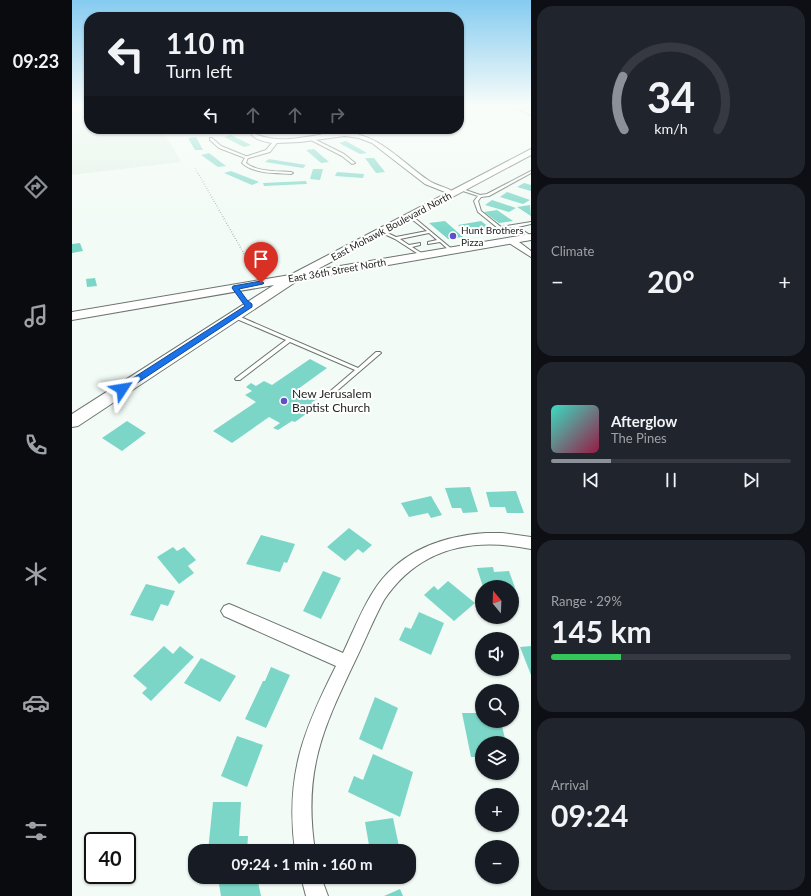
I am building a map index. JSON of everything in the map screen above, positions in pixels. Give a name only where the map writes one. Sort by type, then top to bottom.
[{"type":"street","points":[[247,158],[268,151],[271,148]]},
{"type":"street","points":[[381,148],[429,185],[456,191]]},
{"type":"street","name":"East Mohawk Boulevard North","points":[[72,422],[292,278],[531,152]]},
{"type":"street","name":"East 36th Street North","points":[[72,316],[531,238]]},
{"type":"street","points":[[512,241],[531,255]]},
{"type":"street","points":[[235,288],[244,302],[250,306]]},
{"type":"street","points":[[304,844],[300,816],[307,760],[320,722],[346,662],[378,598],[388,583],[415,559],[437,548],[474,539],[490,538],[531,543]]},
{"type":"street","points":[[229,611],[346,662]]},
{"type":"street","points":[[313,884],[316,896]]},
{"type":"lane","points":[[222,148],[247,158],[244,163],[246,166],[260,170],[291,173]]},
{"type":"lane","points":[[329,148],[343,155],[353,164]]},
{"type":"lane","points":[[456,191],[480,196],[488,195],[531,172]]},
{"type":"lane","points":[[480,196],[476,201],[479,211],[500,228],[531,223]]},
{"type":"lane","points":[[410,216],[452,251]]},
{"type":"lane","points":[[515,226],[531,238]]},
{"type":"lane","points":[[380,232],[396,238],[424,256]]},
{"type":"lane","points":[[396,238],[430,232]]},
{"type":"lane","points":[[429,243],[440,241]]},
{"type":"lane","points":[[409,246],[419,244]]},
{"type":"lane","points":[[234,316],[359,370]]},
{"type":"lane","points":[[238,379],[290,340]]},
{"type":"lane","points":[[329,395],[378,353]]},
{"type":"path","points":[[195,168],[261,283]]},
{"type":"shaded area","points":[[72,148],[173,148],[181,162],[72,175]]},
{"type":"building","points":[[194,148],[202,148],[203,150],[195,150]]},
{"type":"building","points":[[348,148],[358,148],[367,153],[360,154]]},
{"type":"building","points":[[314,149],[329,162],[321,163],[306,150]]},
{"type":"building","points":[[209,153],[226,166],[218,167],[201,155]]},
{"type":"building","points":[[365,158],[374,158],[385,172],[376,173]]},
{"type":"building","points":[[269,159],[306,165],[303,168],[265,162]]},
{"type":"building","points":[[313,169],[323,169],[320,180],[310,179]]},
{"type":"building","points":[[231,171],[259,182],[252,185],[224,173]]},
{"type":"building","points":[[337,172],[364,174],[363,178],[335,176]]},
{"type":"building","points":[[306,181],[307,184],[264,186],[263,183]]},
{"type":"building","points":[[524,183],[531,185],[531,191],[517,187]]},
{"type":"building","points":[[507,192],[530,200],[523,204],[500,197]]},
{"type":"building","points":[[492,200],[516,208],[509,212],[485,205]]},
{"type":"building","points":[[530,205],[531,216],[517,207]]},
{"type":"building","points":[[497,210],[513,221],[499,223],[484,212]]},
{"type":"building","points":[[445,221],[463,237],[448,239],[429,223]]},
{"type":"building","points":[[481,221],[489,227],[466,231],[458,225]]},
{"type":"building","points":[[80,243],[83,251],[72,253],[72,244]]},
{"type":"building","points":[[95,278],[97,286],[87,287],[86,279]]},
{"type":"building","name":"New Jerusalem Baptist Church","points":[[310,359],[327,368],[298,389],[317,399],[311,403],[317,406],[295,422],[292,421],[278,430],[273,428],[280,423],[269,417],[232,443],[213,431],[256,402],[245,395],[252,391],[246,387],[251,383],[256,386],[264,381],[272,385]]},
{"type":"building","points":[[127,421],[146,433],[122,451],[102,438]]},
{"type":"building","points":[[470,487],[478,512],[463,513],[461,508],[452,508],[445,488]]},
{"type":"building","points":[[516,491],[524,513],[507,513],[505,507],[490,507],[486,492]]},
{"type":"building","points":[[431,496],[442,515],[431,518],[428,513],[409,517],[401,503]]},
{"type":"building","points":[[349,528],[372,545],[363,553],[358,549],[345,561],[327,547]]},
{"type":"building","points":[[261,535],[295,544],[287,563],[284,562],[280,572],[246,564]]},
{"type":"building","points":[[173,547],[177,551],[184,547],[196,560],[188,566],[194,573],[179,584],[157,557]]},
{"type":"building","points":[[493,567],[494,572],[509,571],[512,580],[481,580],[477,568]]},
{"type":"building","points":[[323,571],[341,578],[321,619],[303,611]]},
{"type":"building","points":[[448,581],[475,603],[454,621],[424,595],[434,586],[438,590]]},
{"type":"building","points":[[146,584],[175,591],[168,606],[161,604],[153,621],[130,615]]},
{"type":"building","points":[[419,612],[444,623],[431,655],[399,640],[405,627],[411,629]]},
{"type":"building","points":[[164,646],[173,654],[180,646],[194,657],[151,701],[142,693],[147,688],[133,676]]},
{"type":"building","points":[[531,646],[531,675],[520,647]]},
{"type":"building","points":[[201,658],[236,676],[220,702],[184,683]]},
{"type":"building","points":[[271,667],[290,675],[266,728],[245,719]]},
{"type":"building","points":[[375,697],[398,708],[382,750],[359,739]]},
{"type":"building","points":[[462,713],[475,713],[475,728],[502,728],[504,736],[475,736],[475,757],[471,757]]},
{"type":"building","points":[[237,736],[263,745],[247,787],[221,776]]},
{"type":"building","points":[[373,754],[413,772],[400,817],[348,792],[354,776],[363,780]]},
{"type":"building","points":[[213,802],[241,802],[239,836],[248,836],[247,844],[209,844]]},
{"type":"building","points":[[393,818],[399,844],[369,844],[365,822]]},
{"type":"building","points":[[219,884],[258,884],[261,896],[221,896]]},
{"type":"building","points":[[400,889],[403,896],[384,896]]},
{"type":"place","name":"Hunt Brothers Pizza","points":[[453,236]]},
{"type":"place","name":"New Jerusalem Baptist Church","points":[[284,401]]},
{"type":"route","points":[[122,389],[250,306],[244,302],[235,288],[261,283]]}]
